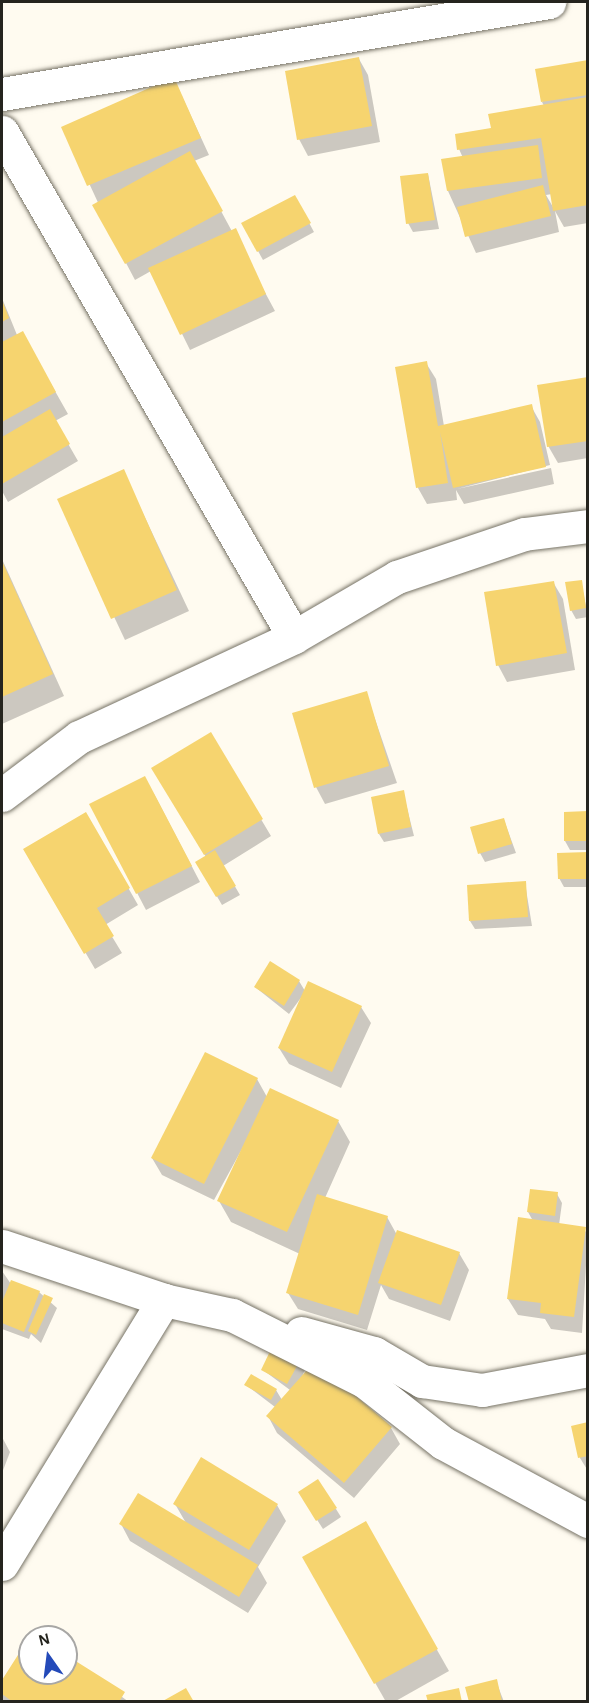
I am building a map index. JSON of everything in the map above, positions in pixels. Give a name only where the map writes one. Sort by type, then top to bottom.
[{"type":"street","points":[[2,94],[549,2]]},
{"type":"street","points":[[2,132],[294,637]]},
{"type":"street","points":[[2,795],[79,737],[294,637],[397,577],[524,534],[588,526]]},
{"type":"street","points":[[2,1246],[164,1300],[232,1315],[374,1353],[422,1381],[482,1390],[588,1370]]},
{"type":"street","points":[[2,1564],[164,1300]]},
{"type":"street","points":[[232,1315],[364,1381],[443,1443],[588,1521]]},
{"type":"building","points":[[359,57],[372,126],[297,140],[285,71]]},
{"type":"building","points":[[588,60],[588,95],[541,102],[535,69]]},
{"type":"building","points":[[174,77],[201,138],[87,186],[61,127]]},
{"type":"building","points":[[588,97],[588,205],[553,211],[541,138],[457,150],[455,134],[491,128],[488,114]]},
{"type":"building","points":[[538,145],[542,178],[447,191],[441,159]]},
{"type":"building","points":[[190,151],[223,211],[125,264],[92,205]]},
{"type":"building","points":[[428,173],[435,220],[406,224],[400,176]]},
{"type":"building","points":[[543,185],[551,216],[465,237],[457,207]]},
{"type":"building","points":[[295,195],[311,223],[257,252],[241,223]]},
{"type":"building","points":[[236,228],[266,294],[180,335],[148,268]]},
{"type":"building","points":[[2,300],[9,318],[2,322]]},
{"type":"building","points":[[23,331],[56,392],[2,422],[2,342]]},
{"type":"building","points":[[427,361],[438,426],[532,404],[546,467],[453,488],[440,432],[448,483],[416,488],[395,367]]},
{"type":"building","points":[[588,377],[588,441],[547,447],[537,385]]},
{"type":"building","points":[[50,409],[70,444],[2,484],[2,437]]},
{"type":"building","points":[[124,469],[177,590],[111,619],[57,499]]},
{"type":"building","points":[[2,561],[53,674],[2,697]]},
{"type":"building","points":[[582,580],[586,608],[570,611],[565,582]]},
{"type":"building","points":[[554,581],[567,653],[496,666],[484,592]]},
{"type":"building","points":[[367,691],[389,766],[314,788],[292,713]]},
{"type":"building","points":[[211,732],[263,819],[204,855],[151,768]]},
{"type":"building","points":[[145,776],[192,866],[136,894],[89,804]]},
{"type":"building","points":[[404,790],[411,827],[378,834],[371,797]]},
{"type":"building","points":[[588,811],[588,841],[564,841],[564,812]]},
{"type":"building","points":[[86,812],[130,888],[97,908],[114,936],[84,954],[23,849]]},
{"type":"building","points":[[504,818],[512,844],[478,854],[470,827]]},
{"type":"building","points":[[215,850],[236,886],[216,897],[195,862]]},
{"type":"building","points":[[588,852],[588,879],[558,879],[557,853]]},
{"type":"building","points":[[526,881],[528,917],[469,921],[467,885]]},
{"type":"building","points":[[270,961],[300,980],[284,1006],[254,987]]},
{"type":"building","points":[[308,981],[362,1006],[332,1072],[278,1048]]},
{"type":"building","points":[[205,1052],[258,1078],[204,1184],[151,1158]]},
{"type":"building","points":[[270,1088],[339,1120],[287,1232],[217,1201]]},
{"type":"building","points":[[530,1189],[558,1192],[555,1216],[527,1212]]},
{"type":"building","points":[[317,1194],[388,1216],[358,1315],[286,1293]]},
{"type":"building","points":[[518,1217],[586,1227],[574,1317],[540,1313],[541,1303],[507,1299]]},
{"type":"building","points":[[397,1230],[460,1252],[441,1305],[378,1283]]},
{"type":"building","points":[[11,1280],[40,1291],[24,1332],[2,1323],[2,1302]]},
{"type":"building","points":[[44,1294],[53,1298],[36,1335],[28,1331]]},
{"type":"building","points":[[273,1345],[301,1359],[287,1384],[261,1370]]},
{"type":"building","points":[[315,1361],[392,1427],[344,1483],[266,1416]]},
{"type":"building","points":[[251,1374],[277,1389],[271,1400],[244,1385]]},
{"type":"building","points":[[588,1422],[588,1456],[578,1458],[571,1426]]},
{"type":"building","points":[[201,1457],[278,1504],[249,1550],[173,1504]]},
{"type":"building","points":[[318,1479],[337,1508],[316,1521],[298,1492]]},
{"type":"building","points":[[138,1493],[258,1565],[239,1597],[119,1524]]},
{"type":"building","points":[[366,1521],[438,1649],[374,1684],[302,1557]]},
{"type":"building","points":[[18,1655],[18,1685],[78,1685],[78,1663],[125,1692],[119,1702],[13,1702],[2,1694],[2,1680]]},
{"type":"building","points":[[497,1679],[502,1702],[469,1702],[465,1687]]},
{"type":"building","points":[[186,1688],[194,1702],[161,1702]]},
{"type":"building","points":[[459,1688],[462,1702],[428,1702],[426,1695]]}]
